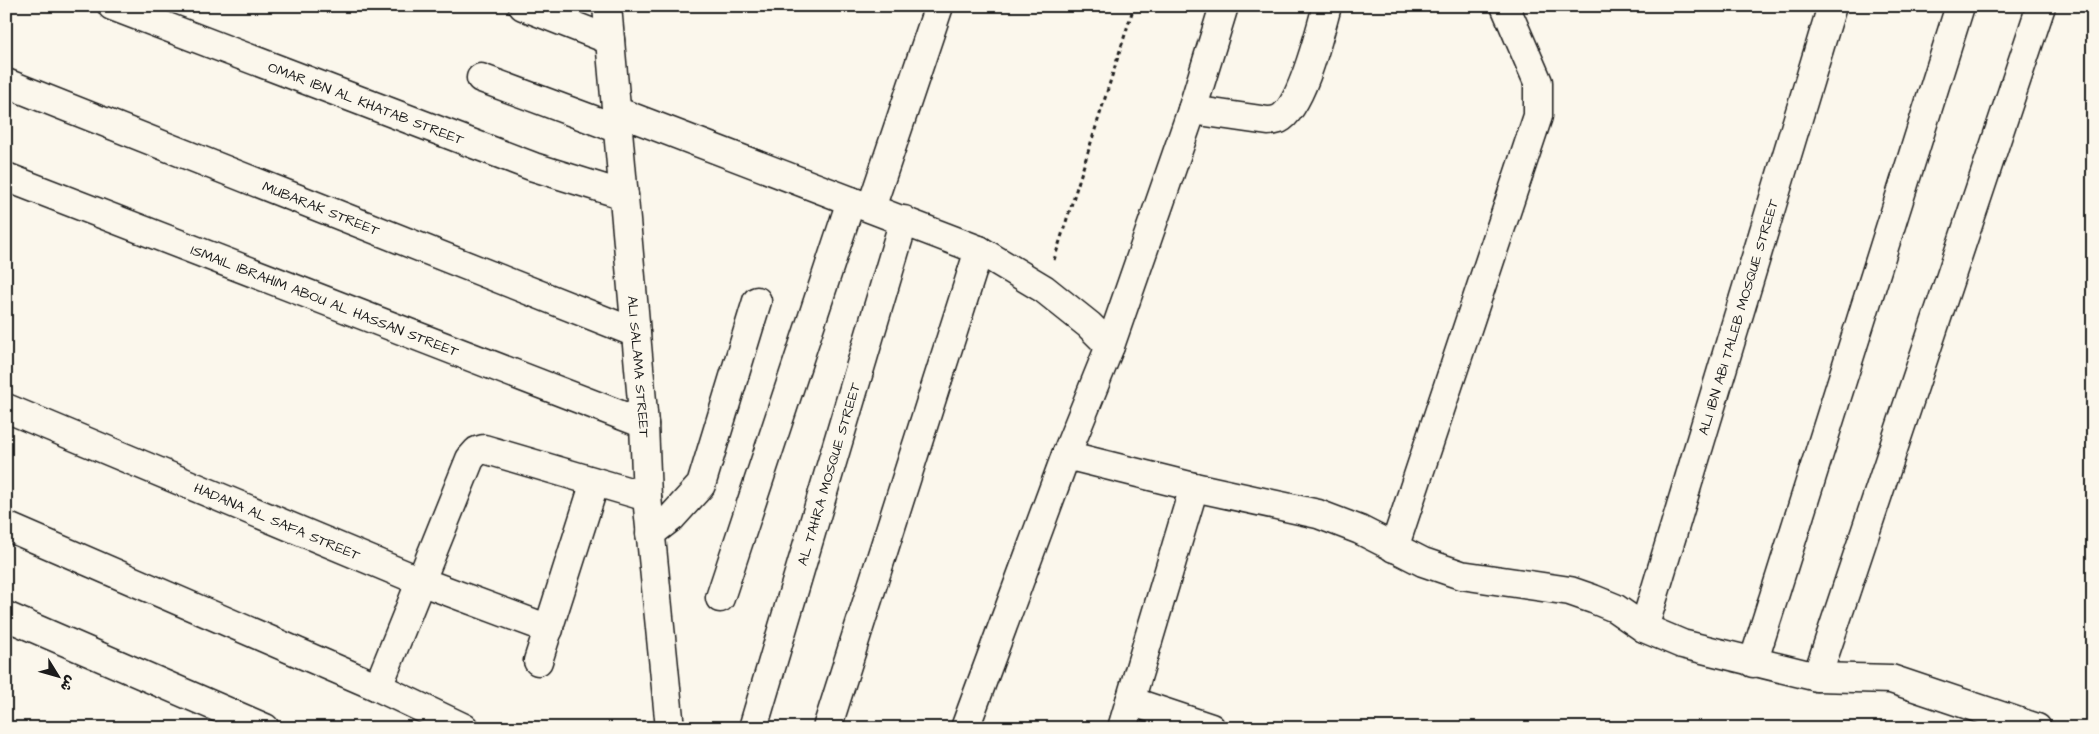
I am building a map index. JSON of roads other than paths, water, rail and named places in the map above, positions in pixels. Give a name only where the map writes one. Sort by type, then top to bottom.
[{"type":"street","name":"OMAR IBN AL KHATAB STREET","points":[[112,6],[534,167],[624,195]]},
{"type":"street","points":[[523,6],[610,40]]},
{"type":"street","name":"ALI SALAMA STREET","points":[[606,6],[644,424],[650,534],[670,728]]},
{"type":"street","points":[[720,598],[861,205],[939,6]]},
{"type":"street","points":[[965,728],[1066,455],[1110,346],[1192,110],[1224,6]]},
{"type":"street","points":[[1192,110],[1268,121],[1279,119],[1289,110],[1306,76],[1327,6]]},
{"type":"street","points":[[1394,548],[1538,116],[1538,82],[1505,6]]},
{"type":"street","name":"ALI IBN ABI TALEB MOSQUE STREET","points":[[1644,628],[1832,6]]},
{"type":"street","points":[[1753,663],[1960,6]]},
{"type":"street","points":[[1817,677],[2041,6]]},
{"type":"street","points":[[481,78],[617,120],[904,220],[979,250],[1044,289],[1089,325],[1110,346]]},
{"type":"street","name":"MUBARAK STREET","points":[[6,83],[636,332]]},
{"type":"street","name":"ISMAIL IBRAHIM ABOU AL HASSAN STREET","points":[[6,177],[644,424]]},
{"type":"street","name":"AL TAHRA MOSQUE STREET","points":[[753,728],[904,220]]},
{"type":"street","points":[[827,728],[979,250]]},
{"type":"street","points":[[650,534],[672,517],[701,485],[757,301]]},
{"type":"street","name":"HADANA AL SAFA STREET","points":[[6,408],[420,581],[549,629]]},
{"type":"street","points":[[378,686],[470,459],[477,452],[484,449],[647,498]]},
{"type":"street","points":[[1066,455],[1194,487],[1318,514],[1360,530],[1423,562],[1461,575],[1570,592],[1593,599],[1615,608],[1644,628],[1682,644],[1753,663],[1817,677],[1891,680],[2037,728]]},
{"type":"street","points":[[538,661],[594,482]]},
{"type":"street","points":[[1122,728],[1194,487]]},
{"type":"street","points":[[6,526],[378,686],[464,728]]},
{"type":"street","points":[[6,616],[265,728]]},
{"type":"street","points":[[1130,700],[1211,728]]}]
